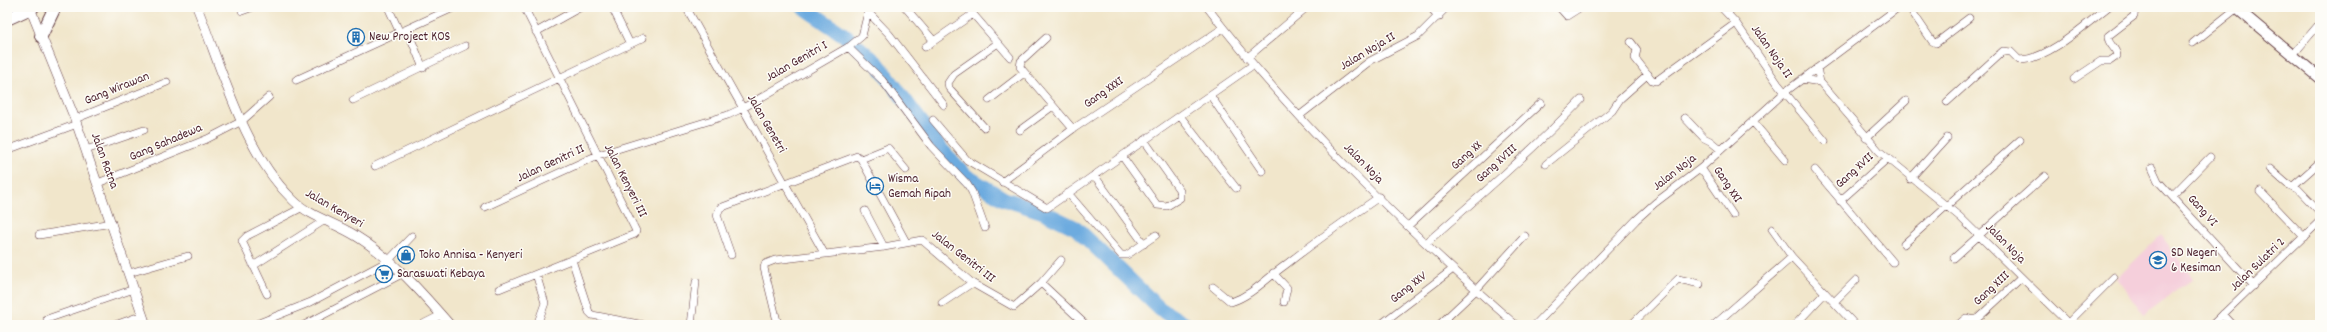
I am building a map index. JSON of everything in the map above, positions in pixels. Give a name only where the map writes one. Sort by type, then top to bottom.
[{"type":"highway","points":[[41,36],[55,7]]},
{"type":"highway","points":[[7,19],[31,9]]},
{"type":"main road","points":[[2236,8],[2320,78]]},
{"type":"street","name":"Jalan Kenyeri","points":[[197,7],[242,121],[258,155],[272,177],[301,208],[356,236],[388,261],[450,325]]},
{"type":"street","points":[[242,11],[253,7]]},
{"type":"street","points":[[388,7],[423,68]]},
{"type":"street","points":[[296,80],[455,7]]},
{"type":"street","name":"Jalan Kenyeri III","points":[[499,290],[635,234],[636,231],[524,7]]},
{"type":"street","points":[[536,32],[581,7]]},
{"type":"street","points":[[612,7],[630,44]]},
{"type":"street","name":"Jalan Genetri","points":[[687,7],[824,253]]},
{"type":"street","points":[[905,7],[934,41]]},
{"type":"street","points":[[967,7],[1010,57]]},
{"type":"street","name":"Jalan Noja","points":[[1206,7],[1247,58],[1299,116],[1475,291],[1516,325]]},
{"type":"street","points":[[1247,58],[1305,7]]},
{"type":"street","points":[[1430,7],[1439,17]]},
{"type":"street","name":"Jalan Noja II","points":[[1299,116],[1355,71],[1418,36],[1439,17],[1447,7]]},
{"type":"street","points":[[1559,7],[1567,16],[1581,7]]},
{"type":"street","name":"Jalan Noja II","points":[[1722,7],[1736,23],[1785,92],[1825,141]]},
{"type":"street","points":[[1727,13],[1734,7]]},
{"type":"street","points":[[1817,68],[1899,7]]},
{"type":"street","points":[[1909,7],[1932,41],[1936,43],[1969,18]]},
{"type":"street","points":[[1947,102],[2003,51],[2011,52],[2019,60],[2030,59],[2058,45],[2108,7]]},
{"type":"street","points":[[2074,79],[2101,61],[2110,61],[2117,56],[2117,52],[2108,40],[2108,36],[2134,16],[2136,8]]},
{"type":"street","points":[[2193,43],[2236,8]]},
{"type":"street","name":"Jalan Ratna","points":[[31,9],[76,122],[146,325]]},
{"type":"street","points":[[870,10],[944,105]]},
{"type":"street","name":"Jalan Genitri I","points":[[743,108],[849,46],[862,36],[870,10]]},
{"type":"street","points":[[925,46],[973,14]]},
{"type":"street","points":[[1631,42],[1636,49],[1635,58],[1654,81],[1658,80],[1736,23]]},
{"type":"street","points":[[2292,56],[2320,23]]},
{"type":"street","name":"Gang XXXI","points":[[1002,182],[1073,129],[1223,28]]},
{"type":"street","points":[[375,166],[643,38]]},
{"type":"street","points":[[1046,38],[1021,61],[1020,67],[1073,129]]},
{"type":"street","points":[[984,127],[949,88],[948,82],[954,74],[998,43]]},
{"type":"street","points":[[353,100],[423,68],[465,46]]},
{"type":"street","points":[[849,46],[882,80],[931,146],[972,192],[985,228]]},
{"type":"street","points":[[933,120],[967,160],[1047,208],[1253,65]]},
{"type":"street","name":"Jalan Noja","points":[[1535,325],[1636,220],[1702,168],[1785,92],[1817,68],[1820,82],[1866,138],[1910,179],[1946,205],[1979,235],[2069,324]]},
{"type":"street","points":[[989,100],[1024,73]]},
{"type":"street","points":[[1546,164],[1612,111],[1620,99],[1648,74]]},
{"type":"street","points":[[1802,79],[1820,82]]},
{"type":"street","name":"Gang Wirawan","points":[[7,150],[76,122],[167,82]]},
{"type":"street","points":[[1210,95],[1262,171]]},
{"type":"street","name":"Gang Sahadewa","points":[[98,183],[171,155],[242,121],[269,97]]},
{"type":"street","name":"Gang XVIII","points":[[1426,243],[1552,131],[1581,100]]},
{"type":"street","points":[[1866,138],[1906,101]]},
{"type":"street","name":"Gang XX","points":[[1408,226],[1541,103]]},
{"type":"street","points":[[1020,130],[1053,106]]},
{"type":"street","name":"Jalan Genitri II","points":[[485,207],[598,155],[728,115],[743,108]]},
{"type":"street","points":[[1180,116],[1236,188]]},
{"type":"street","points":[[1684,118],[1704,138],[1721,150]]},
{"type":"street","points":[[1753,122],[1785,160]]},
{"type":"street","points":[[86,150],[144,130]]},
{"type":"street","points":[[1910,179],[1947,138]]},
{"type":"street","points":[[1122,156],[1157,205],[1167,206],[1180,198],[1180,191],[1144,140]]},
{"type":"street","points":[[1904,244],[2020,140]]},
{"type":"street","points":[[731,255],[717,215],[718,209],[854,157],[861,159],[888,148],[906,170]]},
{"type":"street","points":[[2172,196],[2210,157]]},
{"type":"street","points":[[861,159],[906,242]]},
{"type":"street","name":"Gang XVII","points":[[1840,201],[1887,159]]},
{"type":"street","points":[[2293,186],[2320,162]]},
{"type":"street","name":"Gang XXI","points":[[1702,168],[1733,215]]},
{"type":"street","name":"Gang VI","points":[[2152,168],[2158,181],[2254,286]]},
{"type":"street","points":[[2270,169],[2287,184],[2293,186],[2320,212]]},
{"type":"street","points":[[1815,170],[1893,262]]},
{"type":"street","points":[[1094,175],[1144,244]]},
{"type":"street","points":[[1954,258],[2045,176]]},
{"type":"street","points":[[2260,191],[2304,237]]},
{"type":"street","points":[[1068,193],[1121,255],[1127,255],[1156,235]]},
{"type":"street","points":[[1213,287],[1231,302],[1256,290],[1273,274],[1379,197]]},
{"type":"street","points":[[266,294],[242,244],[243,238],[301,208]]},
{"type":"street","points":[[866,211],[884,247]]},
{"type":"street","points":[[253,266],[325,220]]},
{"type":"street","name":"Jalan Sulatri 2","points":[[2212,325],[2320,221]]},
{"type":"street","points":[[39,235],[112,223]]},
{"type":"street","points":[[1772,229],[1792,257],[1855,325]]},
{"type":"street","points":[[254,325],[301,306],[388,261],[412,236]]},
{"type":"street","points":[[1439,325],[1475,291],[1525,236]]},
{"type":"street","name":"Jalan Genitri III","points":[[778,325],[764,268],[765,264],[775,260],[884,247],[918,239],[927,243],[972,283],[1014,307],[1041,283],[1061,260]]},
{"type":"street","points":[[129,273],[188,256]]},
{"type":"street","points":[[1714,325],[1792,257]]},
{"type":"street","points":[[572,260],[589,312],[592,315],[644,325]]},
{"type":"street","name":"Gang XXV","points":[[1380,325],[1453,269]]},
{"type":"street","points":[[304,325],[402,274]]},
{"type":"street","points":[[536,274],[545,303],[537,325]]},
{"type":"street","points":[[1273,274],[1287,288],[1284,302]]},
{"type":"street","points":[[2069,324],[2114,277]]},
{"type":"street","name":"Gang XIII","points":[[1959,324],[1966,318],[1974,320],[1978,318],[2021,278]]},
{"type":"street","points":[[1631,325],[1678,279],[1700,284]]},
{"type":"street","points":[[1834,302],[1856,280]]},
{"type":"street","points":[[691,325],[696,282]]},
{"type":"street","points":[[942,303],[972,283]]},
{"type":"street","points":[[1041,283],[1086,325]]},
{"type":"street","points":[[47,319],[134,289]]},
{"type":"street","points":[[1795,325],[1825,293]]},
{"type":"street","points":[[2223,314],[2233,325]]},
{"type":"street","points":[[115,325],[143,315]]},
{"type":"street","points":[[421,325],[441,315]]},
{"type":"shaded area","name":"SD Negeri 6 Kesiman","points":[[2161,235],[2193,278],[2144,315],[2117,278]]},
{"type":"waterway","points":[[803,7],[844,35],[878,64],[941,149],[966,176],[1004,199],[1041,211],[1076,228],[1160,309],[1186,325]]},
{"type":"place","name":"New Project KOS","points":[[356,37]]},
{"type":"place","name":"Wisma Gemah Ripah","points":[[875,186]]},
{"type":"place","name":"Toko Annisa - Kenyeri","points":[[406,255]]},
{"type":"place","name":"SD Negeri 6 Kesiman","points":[[2158,260]]},
{"type":"place","name":"Saraswati Kebaya","points":[[384,274]]}]
